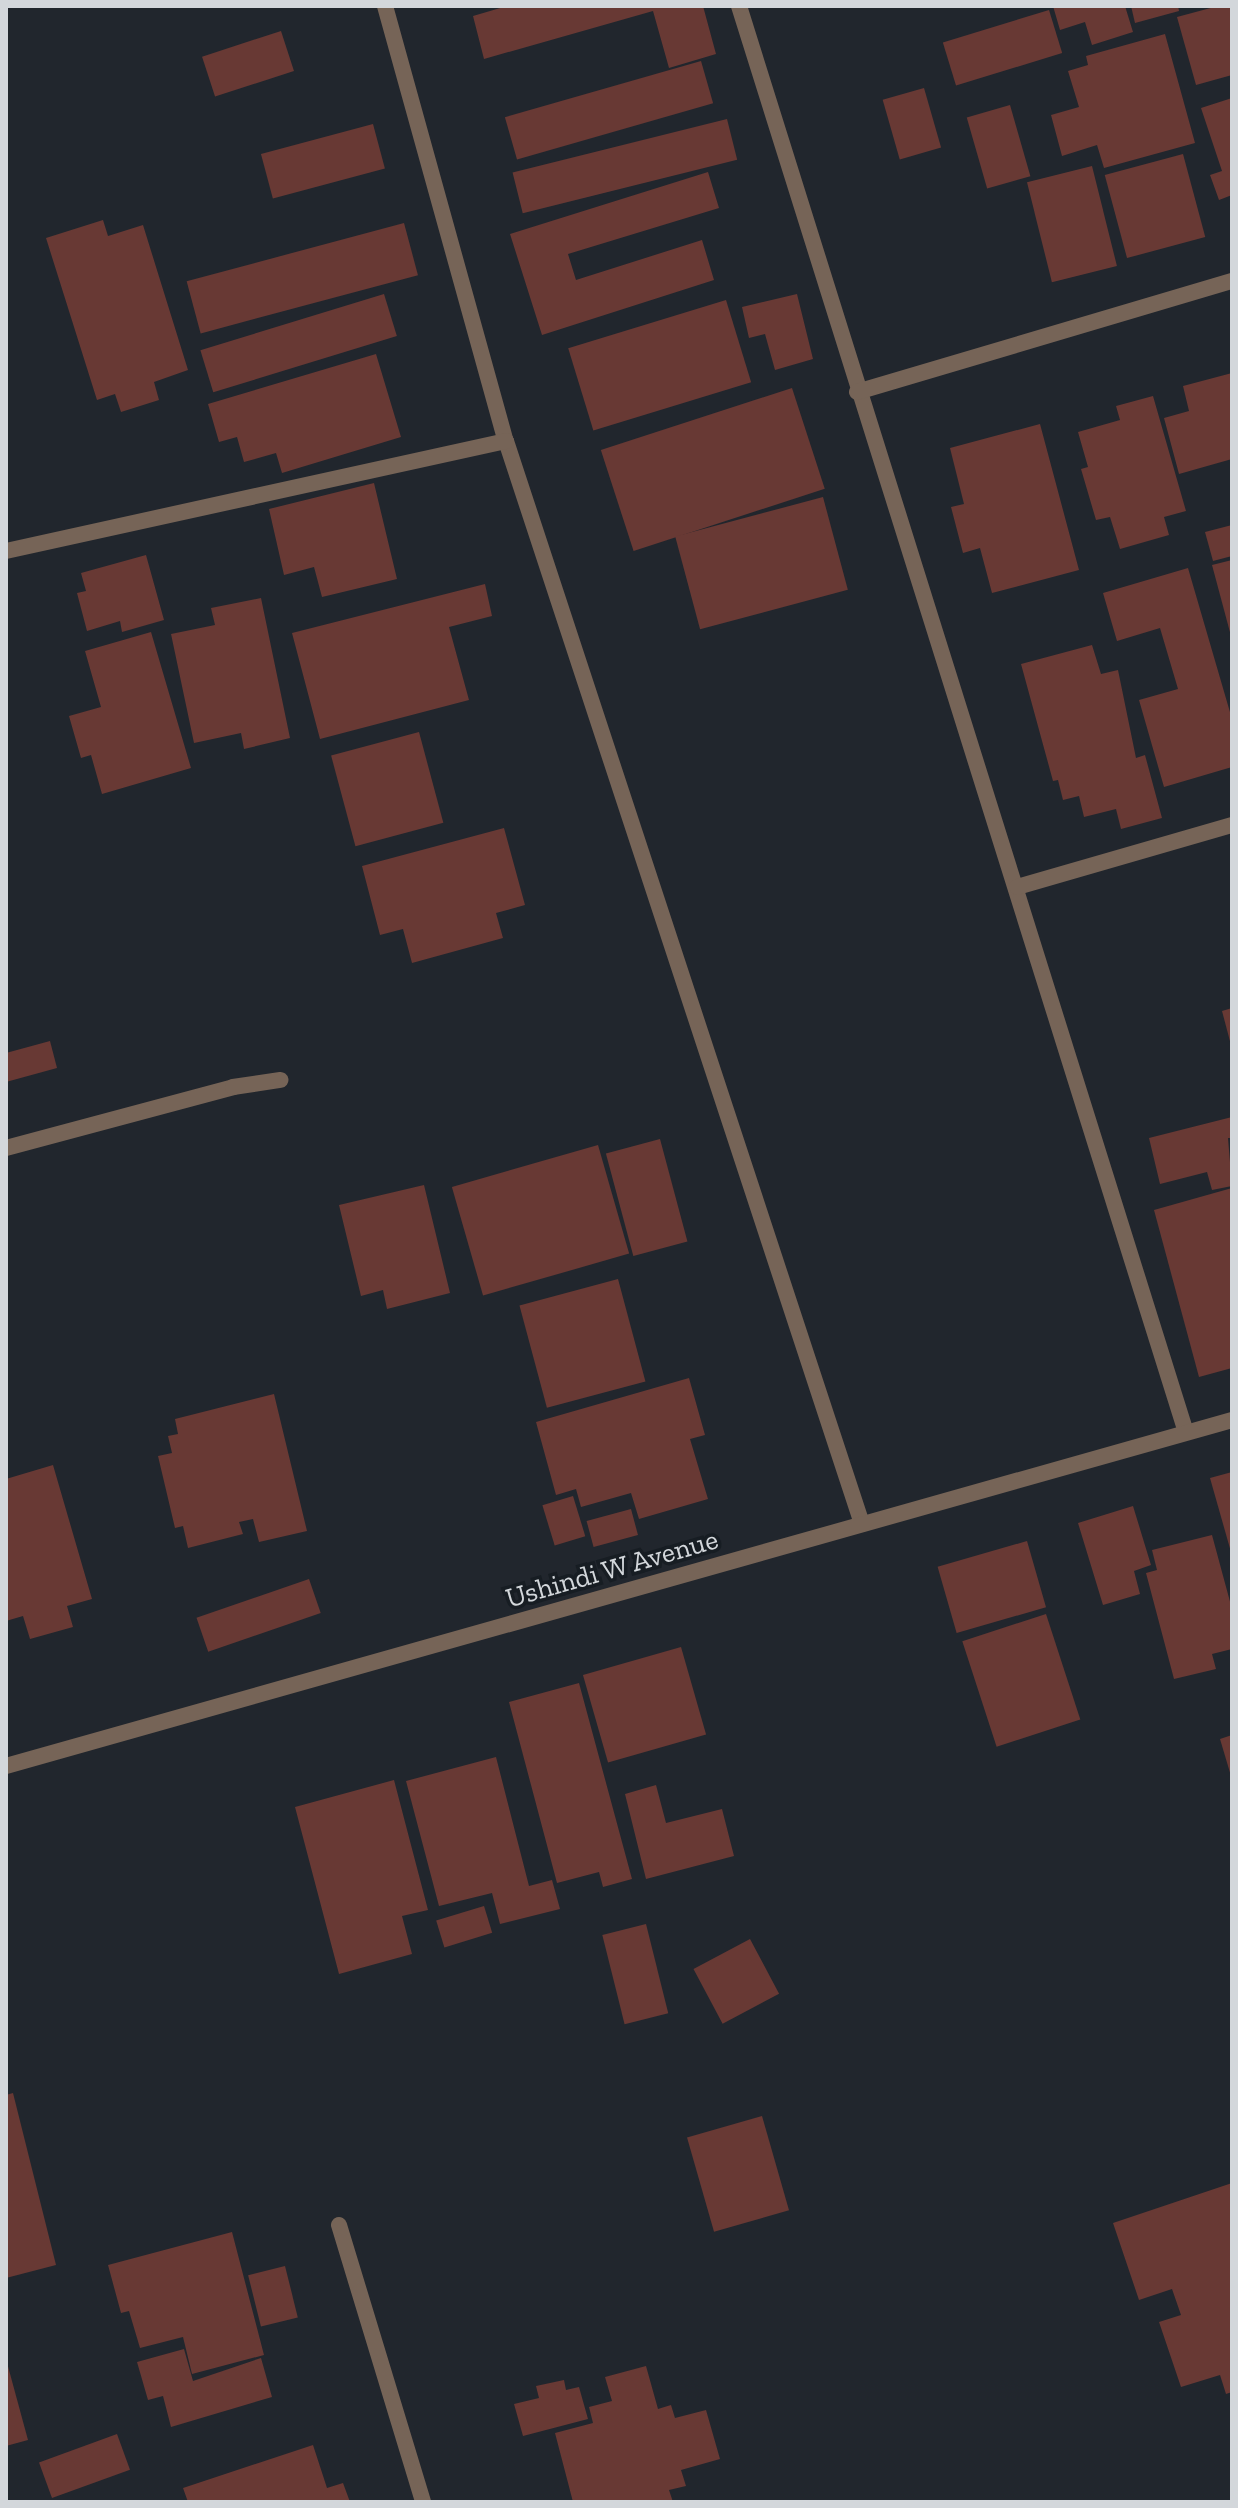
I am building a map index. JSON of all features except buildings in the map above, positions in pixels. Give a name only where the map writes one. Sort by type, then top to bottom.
[{"type":"street","points":[[385,6],[506,441],[862,1524]]},
{"type":"street","points":[[739,6],[857,392],[1017,887],[1186,1432]]},
{"type":"street","points":[[857,392],[1232,281]]},
{"type":"street","points":[[6,551],[506,441]]},
{"type":"street","points":[[1017,887],[1232,825]]},
{"type":"street","points":[[6,1148],[233,1087],[280,1080]]},
{"type":"street","name":"Ushindi W Avenue","points":[[6,1766],[1232,1420]]},
{"type":"street","points":[[339,2225],[423,2502]]}]
